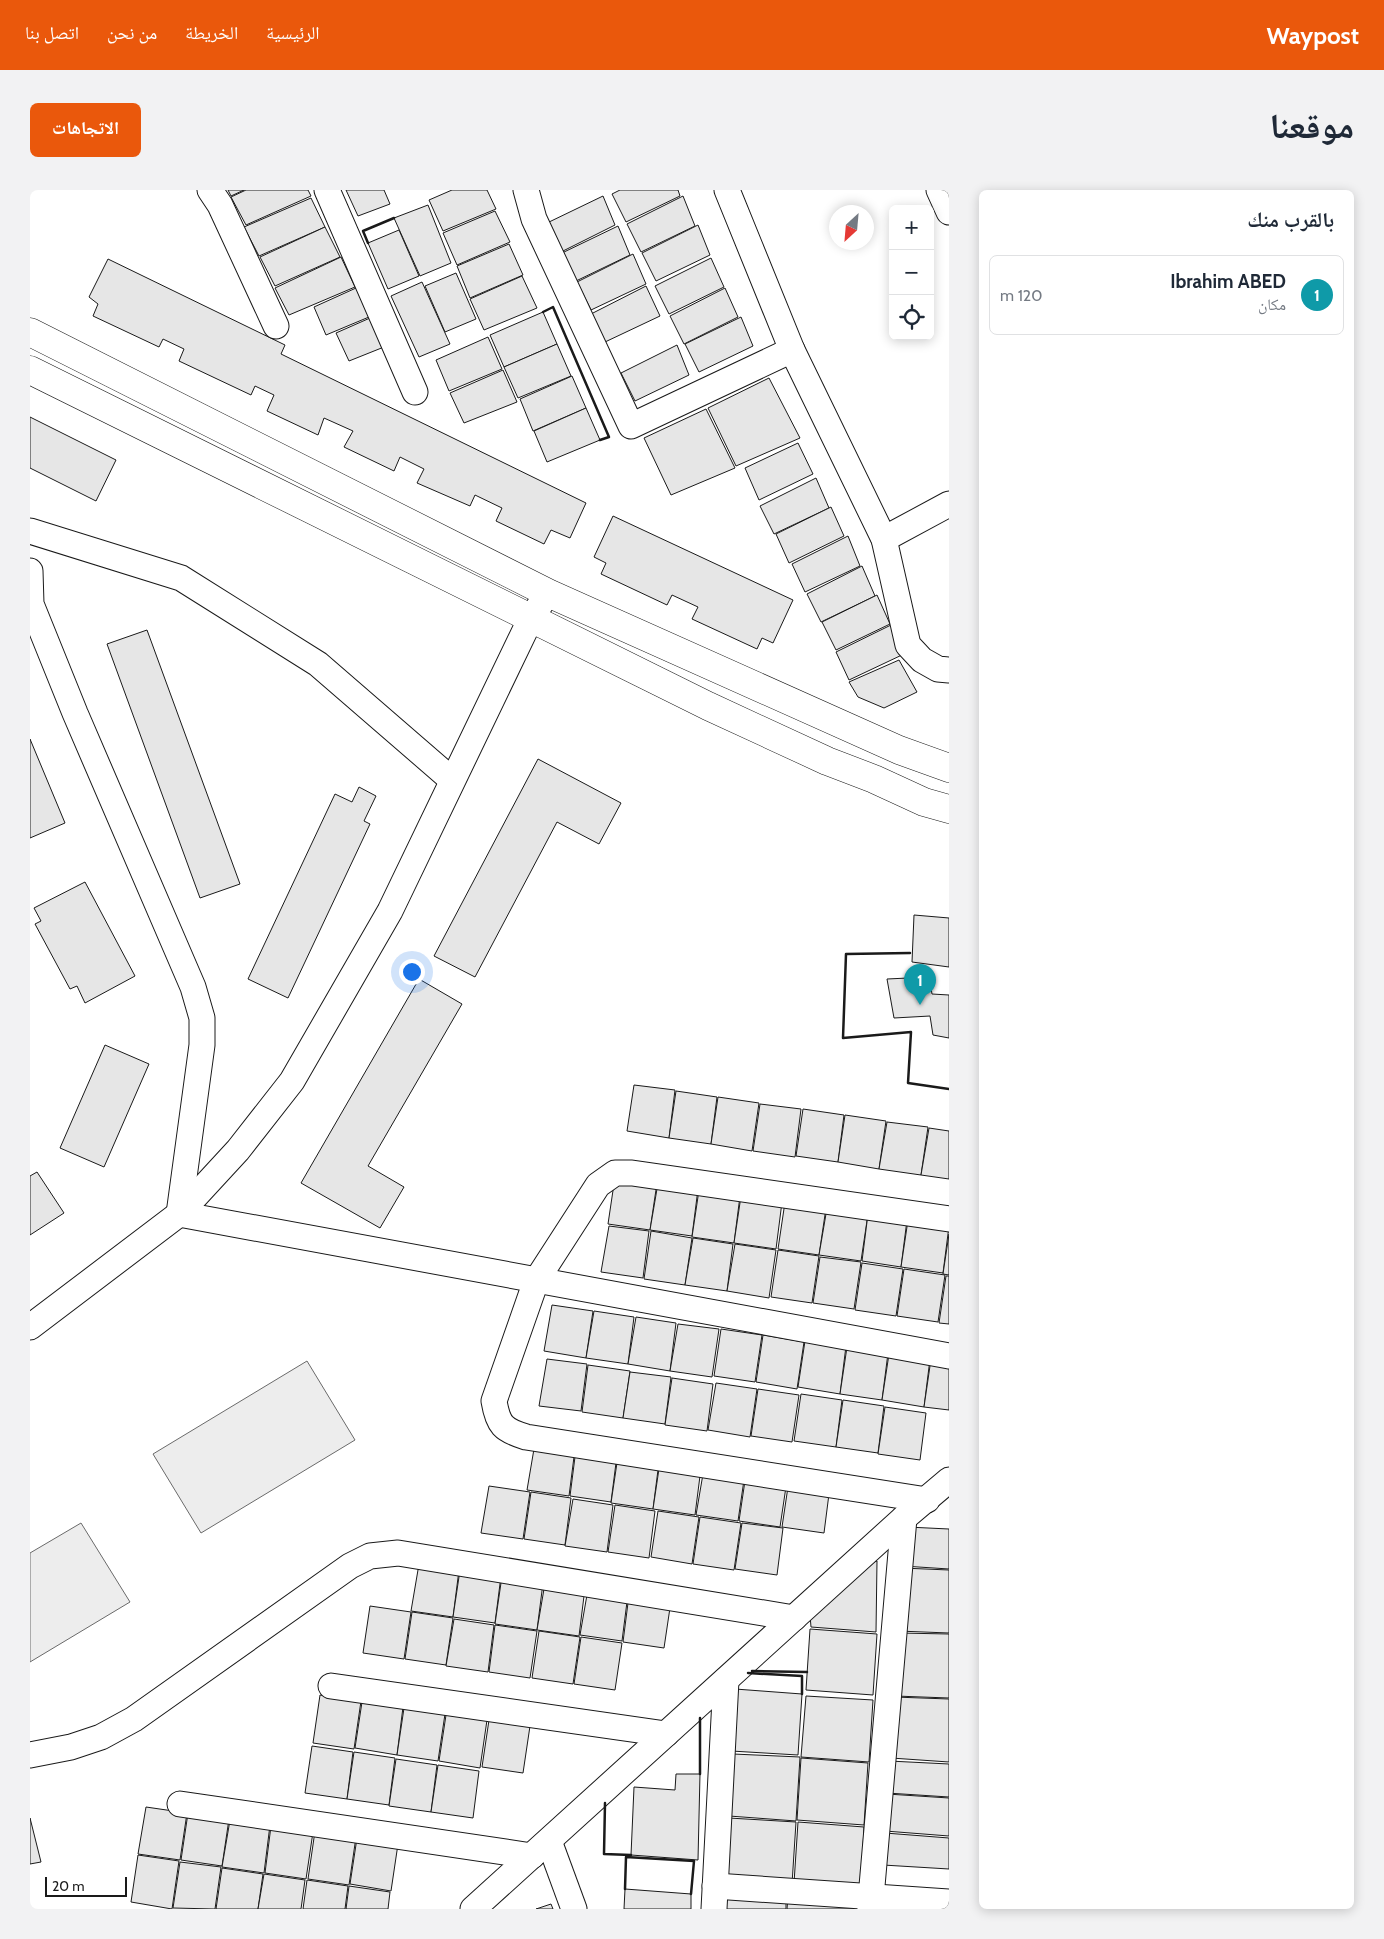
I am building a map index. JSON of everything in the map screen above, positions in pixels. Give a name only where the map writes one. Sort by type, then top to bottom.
[{"type":"main road","points":[[30,332],[548,593],[899,750],[949,768]]},
{"type":"main road","points":[[30,370],[708,706],[826,761],[874,779],[924,802],[949,808]]},
{"type":"street","points":[[210,190],[220,205],[276,326]]},
{"type":"street","points":[[327,190],[415,392]]},
{"type":"street","points":[[526,190],[534,219],[631,426],[792,350]]},
{"type":"street","points":[[727,190],[792,350],[884,539],[908,646],[922,660],[938,669],[949,670]]},
{"type":"street","points":[[939,190],[949,212]]},
{"type":"street","points":[[884,539],[949,504]]},
{"type":"street","points":[[30,531],[180,578],[318,664],[452,780]]},
{"type":"street","points":[[30,571],[31,604],[75,713],[193,987],[202,1018],[202,1045],[179,1214]]},
{"type":"street","points":[[30,1327],[179,1214],[238,1150],[292,1081],[390,911],[531,618],[548,593]]},
{"type":"street","points":[[927,1500],[526,1437],[511,1432],[497,1418],[494,1401],[536,1281],[598,1185],[615,1173],[632,1173],[949,1218]]},
{"type":"street","points":[[179,1214],[949,1356]]},
{"type":"street","points":[[473,1909],[904,1518],[949,1480]]},
{"type":"street","points":[[871,1903],[904,1518]]},
{"type":"street","points":[[30,1755],[71,1747],[101,1737],[134,1718],[350,1566],[370,1556],[398,1553],[794,1618]]},
{"type":"street","points":[[726,1680],[715,1897],[871,1903],[949,1902]]},
{"type":"street","points":[[331,1686],[666,1734]]},
{"type":"street","points":[[180,1804],[540,1849]]},
{"type":"street","points":[[540,1849],[574,1909]]},
{"type":"shaded area","points":[[307,1361],[355,1440],[201,1533],[153,1454]]},
{"type":"shaded area","points":[[81,1523],[130,1602],[30,1662],[30,1553]]},
{"type":"building","points":[[228,190],[244,190],[231,196]]},
{"type":"building","points":[[246,190],[308,190],[311,196],[246,225],[231,197]]},
{"type":"building","points":[[346,190],[384,190],[390,204],[358,216]]},
{"type":"building","points":[[452,190],[487,190],[496,209],[443,231],[429,200]]},
{"type":"building","points":[[620,190],[678,190],[680,196],[626,222],[612,194]]},
{"type":"building","points":[[603,196],[615,225],[561,252],[547,223]]},
{"type":"building","points":[[683,196],[695,226],[641,252],[627,224]]},
{"type":"building","points":[[311,198],[325,227],[259,256],[244,227]]},
{"type":"building","points":[[428,205],[451,263],[420,276],[394,218]]},
{"type":"building","points":[[495,211],[510,242],[457,265],[443,233]]},
{"type":"building","points":[[698,225],[710,255],[656,281],[642,253]]},
{"type":"building","points":[[618,226],[630,255],[576,281],[562,253]]},
{"type":"building","points":[[325,227],[340,257],[275,286],[260,257]]},
{"type":"building","points":[[399,230],[419,276],[388,289],[368,243]]},
{"type":"building","points":[[509,244],[523,275],[470,298],[457,266]]},
{"type":"building","points":[[633,254],[646,284],[591,310],[577,282]]},
{"type":"building","points":[[341,257],[355,287],[289,315],[275,288]]},
{"type":"building","points":[[711,258],[724,287],[669,314],[655,286]]},
{"type":"building","points":[[108,259],[285,345],[281,354],[586,503],[570,538],[551,530],[544,544],[496,521],[502,508],[475,495],[470,506],[417,483],[424,469],[400,457],[394,471],[344,447],[353,431],[324,418],[318,435],[267,411],[274,395],[255,386],[251,395],[179,361],[184,349],[163,339],[159,347],[93,316],[98,304],[89,297]]},
{"type":"building","points":[[456,273],[476,319],[445,332],[425,286]]},
{"type":"building","points":[[522,276],[537,308],[484,330],[470,299]]},
{"type":"building","points":[[422,282],[450,344],[419,357],[391,296]]},
{"type":"building","points":[[646,286],[660,316],[605,342],[591,314]]},
{"type":"building","points":[[356,288],[369,317],[326,335],[314,307]]},
{"type":"building","points":[[725,288],[738,317],[684,344],[670,316]]},
{"type":"building","points":[[543,312],[557,344],[504,367],[490,335]]},
{"type":"building","points":[[741,317],[753,346],[699,372],[685,344]]},
{"type":"building","points":[[370,318],[384,347],[349,361],[336,333]]},
{"type":"building","points":[[488,337],[502,369],[449,391],[436,360]]},
{"type":"building","points":[[557,344],[571,376],[518,398],[504,367]]},
{"type":"building","points":[[677,345],[689,375],[635,401],[621,373]]},
{"type":"building","points":[[503,370],[517,402],[464,423],[450,393]]},
{"type":"building","points":[[572,376],[586,408],[533,431],[520,399]]},
{"type":"building","points":[[769,378],[800,438],[736,466],[708,408]]},
{"type":"building","points":[[586,408],[600,440],[547,462],[534,431]]},
{"type":"building","points":[[706,409],[735,468],[671,495],[644,438]]},
{"type":"building","points":[[30,417],[116,460],[96,501],[30,468]]},
{"type":"building","points":[[798,443],[813,474],[759,500],[745,468]]},
{"type":"building","points":[[816,478],[829,508],[774,534],[760,506]]},
{"type":"building","points":[[831,507],[844,536],[789,563],[776,534]]},
{"type":"building","points":[[613,516],[793,600],[773,643],[762,638],[757,649],[692,619],[698,607],[672,595],[667,605],[601,574],[606,563],[594,557]]},
{"type":"building","points":[[848,536],[860,566],[805,592],[792,564]]},
{"type":"building","points":[[862,566],[875,596],[821,622],[807,594]]},
{"type":"building","points":[[877,595],[890,624],[836,650],[822,622]]},
{"type":"building","points":[[891,625],[904,654],[849,680],[836,652]]},
{"type":"building","points":[[147,630],[240,884],[200,898],[107,644]]},
{"type":"building","points":[[899,660],[917,692],[884,708],[858,697],[849,682]]},
{"type":"building","points":[[30,739],[65,823],[30,838]]},
{"type":"building","points":[[538,759],[621,803],[599,844],[557,822],[475,977],[434,956]]},
{"type":"building","points":[[359,787],[376,796],[364,821],[370,824],[288,998],[248,979],[335,794],[352,802]]},
{"type":"building","points":[[85,882],[135,976],[85,1003],[77,986],[70,989],[35,924],[41,921],[34,908]]},
{"type":"building","points":[[914,915],[949,918],[949,967],[912,962]]},
{"type":"building","points":[[929,977],[932,994],[949,995],[949,1038],[933,1035],[930,1016],[894,1018],[887,979]]},
{"type":"building","points":[[419,979],[462,1004],[368,1166],[404,1187],[380,1228],[301,1183]]},
{"type":"building","points":[[105,1045],[149,1064],[104,1167],[60,1148]]},
{"type":"building","points":[[634,1085],[675,1090],[669,1138],[627,1131]]},
{"type":"building","points":[[676,1091],[717,1097],[711,1144],[669,1138]]},
{"type":"building","points":[[718,1097],[759,1103],[752,1151],[711,1144]]},
{"type":"building","points":[[760,1104],[801,1109],[795,1157],[753,1151]]},
{"type":"building","points":[[803,1109],[844,1115],[838,1162],[796,1156]]},
{"type":"building","points":[[845,1115],[886,1121],[879,1169],[838,1162]]},
{"type":"building","points":[[887,1122],[928,1127],[921,1175],[879,1169]]},
{"type":"building","points":[[929,1128],[949,1131],[949,1179],[921,1175]]},
{"type":"building","points":[[37,1172],[64,1213],[30,1235],[30,1176]]},
{"type":"building","points":[[615,1177],[657,1183],[650,1230],[608,1224]]},
{"type":"building","points":[[658,1183],[698,1189],[692,1236],[650,1230]]},
{"type":"building","points":[[699,1190],[740,1196],[734,1243],[692,1237]]},
{"type":"building","points":[[741,1196],[782,1202],[776,1249],[734,1243]]},
{"type":"building","points":[[785,1202],[826,1208],[819,1255],[778,1249]]},
{"type":"building","points":[[827,1208],[868,1214],[861,1261],[819,1255]]},
{"type":"building","points":[[868,1214],[907,1220],[901,1267],[862,1261]]},
{"type":"building","points":[[908,1220],[949,1226],[943,1273],[901,1267]]},
{"type":"building","points":[[609,1226],[649,1231],[643,1278],[601,1272]]},
{"type":"building","points":[[651,1231],[692,1238],[685,1285],[644,1279]]},
{"type":"building","points":[[949,1234],[949,1275],[943,1274]]},
{"type":"building","points":[[693,1238],[733,1244],[727,1291],[685,1285]]},
{"type":"building","points":[[735,1244],[776,1250],[769,1298],[727,1291]]},
{"type":"building","points":[[778,1250],[819,1256],[812,1303],[771,1297]]},
{"type":"building","points":[[820,1257],[861,1262],[854,1309],[813,1303]]},
{"type":"building","points":[[862,1263],[903,1269],[896,1316],[855,1310]]},
{"type":"building","points":[[904,1269],[945,1275],[938,1322],[897,1316]]},
{"type":"building","points":[[946,1276],[949,1276],[949,1324],[939,1323]]},
{"type":"building","points":[[552,1305],[593,1311],[586,1358],[544,1351]]},
{"type":"building","points":[[594,1311],[634,1317],[628,1364],[586,1358]]},
{"type":"building","points":[[636,1317],[676,1323],[670,1371],[628,1364]]},
{"type":"building","points":[[678,1324],[719,1329],[712,1377],[670,1371]]},
{"type":"building","points":[[721,1329],[762,1335],[755,1382],[714,1376]]},
{"type":"building","points":[[763,1335],[804,1342],[797,1389],[756,1382]]},
{"type":"building","points":[[805,1341],[846,1346],[840,1394],[798,1387]]},
{"type":"building","points":[[847,1347],[888,1353],[882,1400],[840,1394]]},
{"type":"building","points":[[889,1354],[930,1359],[924,1407],[882,1400]]},
{"type":"building","points":[[547,1359],[587,1364],[581,1411],[539,1406]]},
{"type":"building","points":[[931,1359],[949,1362],[949,1410],[924,1407]]},
{"type":"building","points":[[588,1365],[630,1371],[623,1418],[582,1412]]},
{"type":"building","points":[[630,1372],[671,1377],[665,1424],[623,1418]]},
{"type":"building","points":[[672,1378],[713,1384],[707,1431],[665,1425]]},
{"type":"building","points":[[716,1383],[757,1389],[750,1437],[708,1430]]},
{"type":"building","points":[[758,1389],[799,1395],[792,1442],[751,1436]]},
{"type":"building","points":[[801,1394],[842,1400],[836,1447],[794,1441]]},
{"type":"building","points":[[843,1400],[884,1406],[878,1453],[836,1447]]},
{"type":"building","points":[[885,1407],[926,1413],[920,1460],[878,1454]]},
{"type":"building","points":[[535,1443],[575,1449],[569,1496],[527,1490]]},
{"type":"building","points":[[576,1449],[617,1455],[611,1502],[570,1496]]},
{"type":"building","points":[[618,1456],[659,1462],[653,1509],[611,1503]]},
{"type":"building","points":[[660,1462],[701,1468],[695,1515],[653,1509]]},
{"type":"building","points":[[704,1468],[745,1473],[738,1521],[696,1515]]},
{"type":"building","points":[[746,1474],[787,1480],[780,1527],[739,1521]]},
{"type":"building","points":[[789,1480],[830,1486],[824,1533],[782,1527]]},
{"type":"building","points":[[489,1486],[530,1492],[523,1539],[481,1533]]},
{"type":"building","points":[[531,1492],[571,1498],[565,1545],[524,1539]]},
{"type":"building","points":[[573,1499],[613,1505],[607,1552],[565,1546]]},
{"type":"building","points":[[615,1505],[655,1511],[649,1558],[608,1552]]},
{"type":"building","points":[[658,1511],[699,1517],[692,1564],[651,1557]]},
{"type":"building","points":[[700,1517],[741,1523],[734,1570],[693,1564]]},
{"type":"building","points":[[742,1523],[783,1528],[777,1575],[735,1569]]},
{"type":"building","points":[[907,1527],[949,1529],[949,1569],[903,1566]]},
{"type":"building","points":[[877,1561],[876,1632],[811,1627],[810,1615],[863,1565]]},
{"type":"building","points":[[419,1564],[459,1570],[453,1617],[411,1611]]},
{"type":"building","points":[[902,1568],[949,1570],[949,1633],[898,1631]]},
{"type":"building","points":[[460,1570],[501,1576],[495,1623],[453,1617]]},
{"type":"building","points":[[502,1576],[543,1583],[537,1630],[495,1624]]},
{"type":"building","points":[[545,1583],[585,1588],[579,1636],[537,1630]]},
{"type":"building","points":[[588,1589],[628,1594],[622,1641],[580,1635]]},
{"type":"building","points":[[629,1595],[671,1601],[664,1648],[623,1642]]},
{"type":"building","points":[[370,1606],[411,1612],[404,1659],[363,1653]]},
{"type":"building","points":[[412,1612],[453,1618],[446,1665],[405,1659]]},
{"type":"building","points":[[454,1619],[494,1625],[488,1672],[446,1666]]},
{"type":"building","points":[[495,1625],[537,1631],[530,1678],[489,1672]]},
{"type":"building","points":[[810,1629],[877,1634],[873,1695],[806,1690]]},
{"type":"building","points":[[539,1631],[580,1637],[573,1684],[532,1678]]},
{"type":"building","points":[[899,1633],[949,1634],[949,1698],[895,1696]]},
{"type":"building","points":[[581,1637],[622,1643],[615,1690],[574,1684]]},
{"type":"building","points":[[735,1689],[802,1694],[798,1755],[731,1751]]},
{"type":"building","points":[[320,1695],[361,1701],[354,1749],[313,1743]]},
{"type":"building","points":[[806,1696],[873,1700],[869,1762],[801,1757]]},
{"type":"building","points":[[894,1697],[949,1699],[949,1762],[891,1758]]},
{"type":"building","points":[[362,1702],[403,1707],[397,1755],[355,1748]]},
{"type":"building","points":[[404,1708],[445,1714],[438,1761],[397,1755]]},
{"type":"building","points":[[446,1715],[487,1720],[480,1768],[439,1761]]},
{"type":"building","points":[[489,1720],[530,1726],[523,1773],[482,1767]]},
{"type":"building","points":[[312,1746],[353,1752],[347,1799],[305,1793]]},
{"type":"building","points":[[354,1752],[395,1758],[389,1805],[347,1799]]},
{"type":"building","points":[[733,1754],[800,1757],[796,1821],[729,1816]]},
{"type":"building","points":[[801,1758],[868,1763],[864,1825],[797,1820]]},
{"type":"building","points":[[396,1759],[437,1765],[431,1812],[389,1806]]},
{"type":"building","points":[[889,1761],[949,1764],[949,1797],[887,1793]]},
{"type":"building","points":[[438,1765],[479,1771],[473,1818],[431,1812]]},
{"type":"building","points":[[676,1774],[700,1774],[698,1860],[631,1855],[634,1787],[675,1790]]},
{"type":"building","points":[[887,1794],[949,1798],[949,1836],[885,1831]]},
{"type":"building","points":[[146,1807],[187,1813],[180,1860],[138,1854]]},
{"type":"building","points":[[188,1813],[229,1819],[222,1866],[181,1860]]},
{"type":"building","points":[[30,1818],[41,1862],[30,1864]]},
{"type":"building","points":[[729,1818],[796,1822],[792,1884],[725,1879]]},
{"type":"building","points":[[230,1820],[270,1825],[264,1873],[222,1867]]},
{"type":"building","points":[[798,1822],[864,1827],[861,1888],[794,1883]]},
{"type":"building","points":[[271,1826],[313,1832],[306,1879],[265,1873]]},
{"type":"building","points":[[315,1831],[356,1837],[349,1885],[308,1879]]},
{"type":"building","points":[[885,1833],[949,1838],[949,1869],[883,1865]]},
{"type":"building","points":[[357,1838],[398,1844],[391,1891],[350,1884]]},
{"type":"building","points":[[138,1855],[179,1861],[172,1909],[131,1902]]},
{"type":"building","points":[[180,1862],[221,1867],[215,1909],[173,1908]]},
{"type":"building","points":[[222,1868],[263,1874],[258,1909],[216,1909]]},
{"type":"building","points":[[264,1874],[305,1880],[301,1909],[258,1909]]},
{"type":"building","points":[[307,1880],[348,1886],[345,1909],[303,1909]]},
{"type":"building","points":[[349,1886],[390,1892],[388,1909],[346,1909]]},
{"type":"building","points":[[625,1889],[691,1894],[691,1909],[624,1909]]},
{"type":"building","points":[[719,1893],[786,1897],[786,1909],[718,1909]]},
{"type":"building","points":[[788,1897],[854,1902],[854,1909],[787,1909]]},
{"type":"building","points":[[551,1904],[553,1909],[536,1909]]},
{"type":"wall","points":[[368,243],[363,231],[394,218]]},
{"type":"wall","points":[[543,312],[553,307],[609,437],[600,440]]},
{"type":"wall","points":[[910,953],[846,954],[843,1038],[911,1032],[908,1083],[949,1089]]},
{"type":"wall","points":[[752,1671],[807,1672]]},
{"type":"wall","points":[[748,1673],[802,1676],[802,1694]]},
{"type":"wall","points":[[700,1718],[700,1774]]},
{"type":"wall","points":[[605,1803],[604,1854],[631,1855]]},
{"type":"wall","points":[[625,1889],[626,1857],[694,1861],[691,1894]]},
{"type":"place","name":"Ibrahim ABED","points":[[920,1005]]}]
